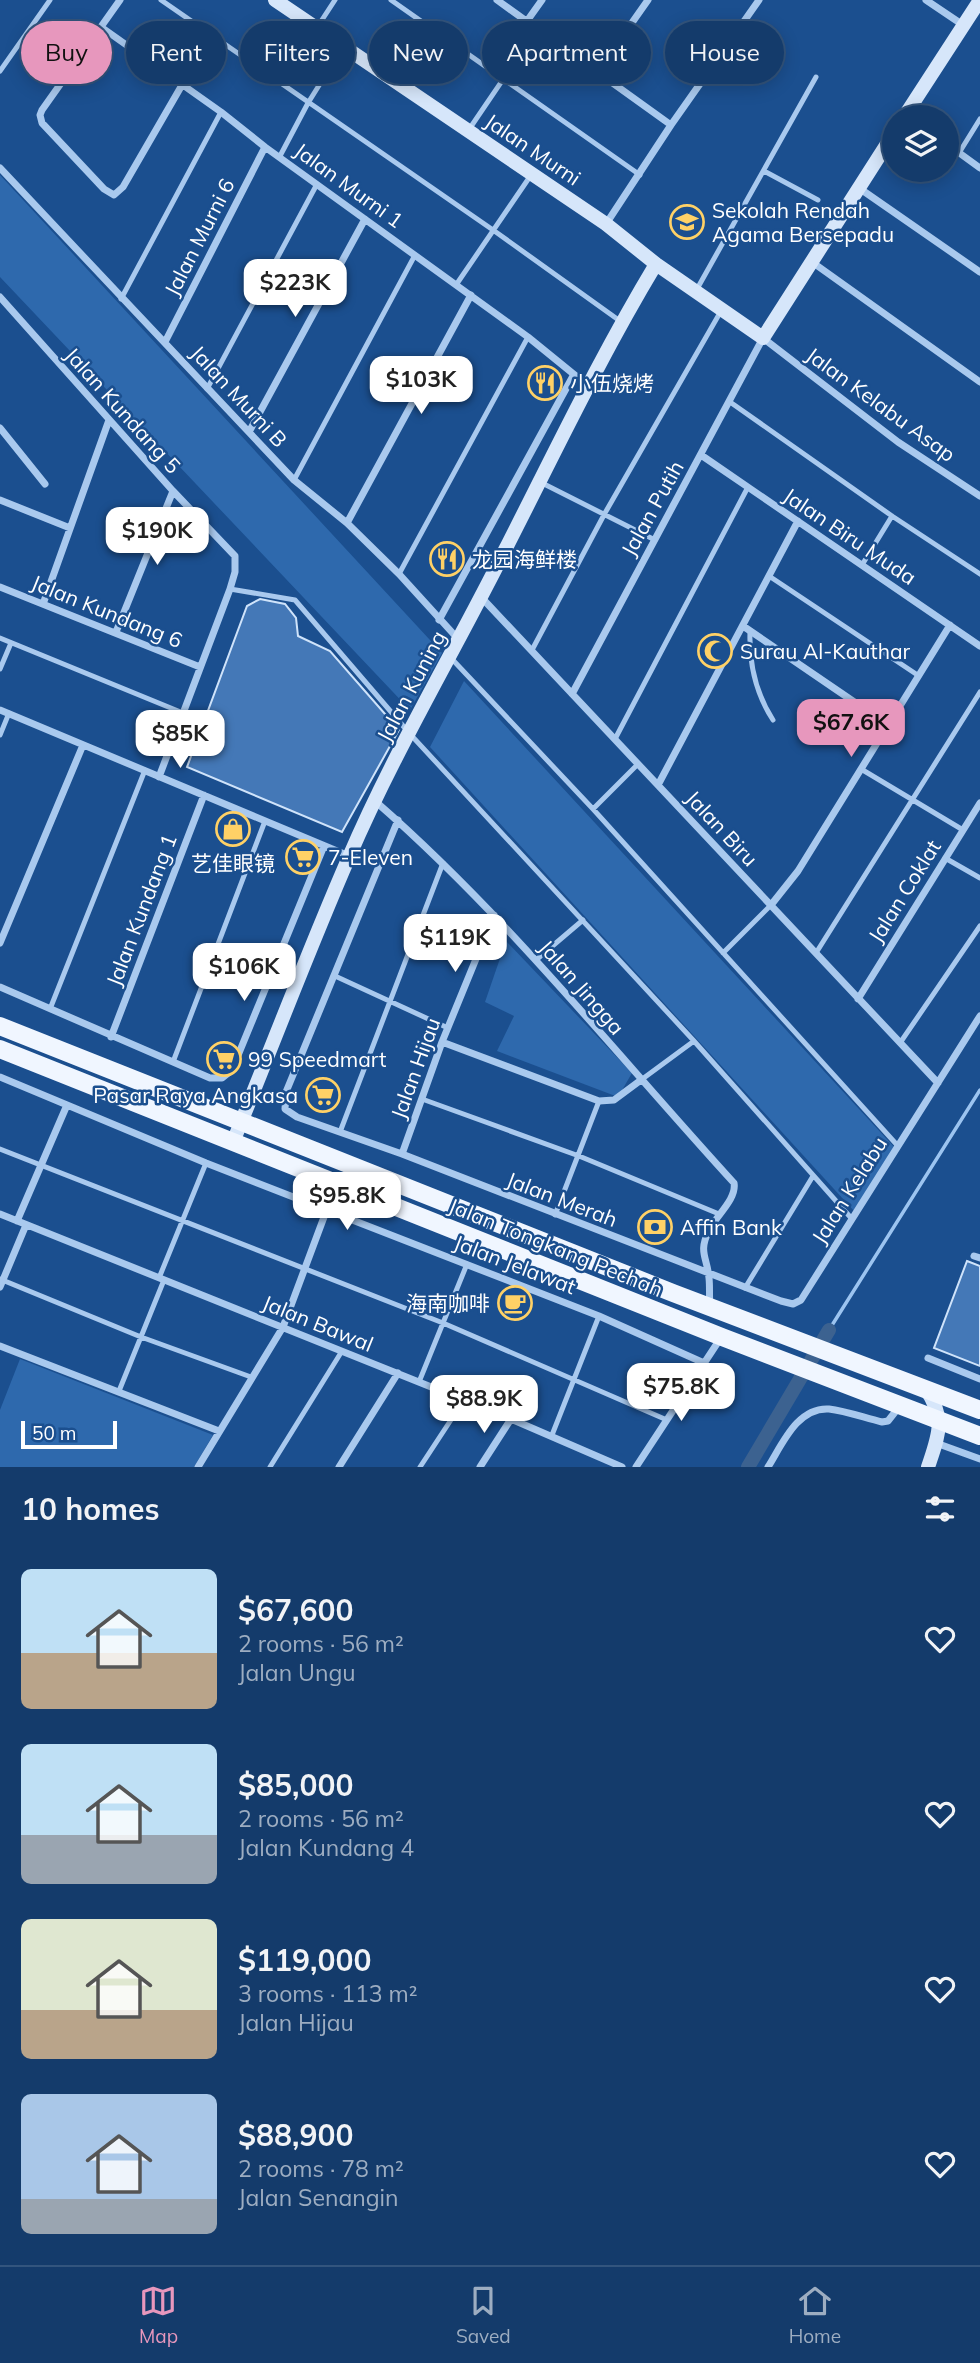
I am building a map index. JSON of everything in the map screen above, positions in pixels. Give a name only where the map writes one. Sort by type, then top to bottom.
[{"type":"main road","name":"Jalan Tongkang Pechah","points":[[0,1026],[240,1123],[980,1410]]},
{"type":"main road","name":"Jalan Tongkang Pechah","points":[[0,1049],[722,1337],[980,1436]]},
{"type":"street","points":[[104,21],[120,0]]},
{"type":"street","name":"Jalan Murni","points":[[275,0],[305,21]]},
{"type":"street","points":[[497,0],[527,21],[542,0]]},
{"type":"street","points":[[634,21],[649,0]]},
{"type":"street","points":[[606,224],[671,125],[759,0]]},
{"type":"street","points":[[926,0],[964,25]]},
{"type":"street","points":[[914,105],[979,0]]},
{"type":"street","name":"Jalan Murni 1","points":[[112,35],[471,295],[587,385]]},
{"type":"street","name":"Jalan Murni","points":[[355,55],[606,224],[656,264],[763,338]]},
{"type":"street","points":[[60,84],[42,110],[40,118],[104,189],[114,195],[123,187],[182,85]]},
{"type":"street","points":[[616,84],[671,125]]},
{"type":"street","name":"Jalan Murni 6","points":[[165,342],[265,147]]},
{"type":"street","points":[[763,338],[882,152]]},
{"type":"street","points":[[959,153],[980,168]]},
{"type":"street","name":"Jalan Murni B","points":[[0,168],[294,480],[347,523],[399,574],[459,640]]},
{"type":"street","points":[[859,188],[980,272]]},
{"type":"street","points":[[249,432],[365,219]]},
{"type":"street","points":[[811,262],[980,382]]},
{"type":"street","name":"Jalan Kuning","points":[[233,1142],[349,856],[375,801],[540,482],[587,385],[656,264]]},
{"type":"street","points":[[347,523],[471,295]]},
{"type":"street","name":"Jalan Kundang 5","points":[[0,297],[173,491],[235,556],[235,572],[230,589],[159,776]]},
{"type":"street","name":"Jalan Putih","points":[[572,694],[763,338]]},
{"type":"street","name":"Jalan Kelabu Asap","points":[[763,338],[898,442],[980,496]]},
{"type":"street","points":[[439,620],[573,376]]},
{"type":"street","points":[[43,604],[109,420]]},
{"type":"street","points":[[0,428],[46,484]]},
{"type":"street","name":"Jalan Biru Muda","points":[[701,455],[980,646]]},
{"type":"street","points":[[116,632],[173,491]]},
{"type":"street","points":[[0,500],[70,528]]},
{"type":"street","points":[[658,785],[797,521]]},
{"type":"street","name":"Jalan Kundang 6","points":[[0,587],[200,667]]},
{"type":"street","name":"Jalan Biru","points":[[481,597],[938,1083]]},
{"type":"street","points":[[771,905],[798,871],[950,625]]},
{"type":"street","points":[[743,626],[888,725]]},
{"type":"street","points":[[0,710],[349,856]]},
{"type":"street","points":[[0,943],[83,745]]},
{"type":"street","name":"Jalan Kundang 1","points":[[111,1037],[204,795]]},
{"type":"street","name":"Jalan Jingga","points":[[375,801],[443,863],[494,915],[734,1183],[733,1195],[719,1214],[703,1246],[709,1275],[710,1306]]},
{"type":"street","name":"Jalan Coklat","points":[[858,999],[980,803]]},
{"type":"street","name":"Jalan Merah","points":[[398,820],[301,1054],[284,1102],[288,1113],[402,1154],[709,1275]]},
{"type":"street","points":[[0,986],[209,1078],[222,1078],[232,1070],[324,846]]},
{"type":"street","name":"Jalan Hijau","points":[[402,1154],[442,1042],[494,915]]},
{"type":"street","name":"Jalan Kelabu","points":[[709,1275],[793,1304],[801,1300],[980,1016]]},
{"type":"street","points":[[442,1042],[599,1101],[614,1100],[640,1080]]},
{"type":"street","name":"Jalan Jelawat","points":[[0,1077],[206,1163],[599,1316],[704,1363]]},
{"type":"street","points":[[17,1221],[67,1105]]},
{"type":"street","points":[[198,1467],[283,1327],[327,1209]]},
{"type":"street","name":"Jalan Bawal","points":[[0,1214],[552,1435],[622,1467]]},
{"type":"street","points":[[1,1282],[26,1225]]},
{"type":"street","points":[[636,1467],[722,1337]]},
{"type":"street","points":[[0,1346],[219,1431]]},
{"type":"street","points":[[928,1358],[980,1379]]},
{"type":"street","points":[[339,1467],[398,1373]]},
{"type":"street","points":[[926,1389],[938,1409],[940,1420],[929,1467]]},
{"type":"street","points":[[768,1467],[790,1430],[811,1412],[831,1409],[882,1422],[888,1421],[902,1404]]},
{"type":"street","points":[[480,1467],[511,1419]]},
{"type":"street","points":[[936,1443],[980,1460]]},
{"type":"lane","points":[[0,71],[50,0]]},
{"type":"lane","points":[[161,0],[621,322]]},
{"type":"lane","points":[[322,21],[335,0]]},
{"type":"lane","points":[[391,0],[482,63]]},
{"type":"lane","points":[[696,292],[816,77]]},
{"type":"lane","points":[[280,156],[320,84]]},
{"type":"lane","points":[[468,131],[500,84]]},
{"type":"lane","points":[[512,84],[640,175]]},
{"type":"lane","points":[[121,299],[221,112]]},
{"type":"lane","points":[[959,153],[980,119]]},
{"type":"lane","points":[[764,171],[818,200]]},
{"type":"lane","points":[[456,285],[532,174]]},
{"type":"lane","points":[[207,389],[317,184]]},
{"type":"lane","points":[[294,480],[415,255]]},
{"type":"lane","points":[[532,650],[605,513],[722,310]]},
{"type":"lane","points":[[399,574],[528,337]]},
{"type":"lane","points":[[730,402],[892,516],[980,573]]},
{"type":"lane","points":[[540,482],[655,540]]},
{"type":"lane","points":[[615,740],[748,487]]},
{"type":"lane","points":[[862,565],[892,516]]},
{"type":"lane","points":[[769,576],[919,676]]},
{"type":"lane","points":[[230,589],[295,600],[410,734],[694,1041],[852,1219]]},
{"type":"lane","points":[[750,632],[754,679],[764,706],[773,720]]},
{"type":"lane","points":[[0,639],[183,713]]},
{"type":"lane","points":[[0,669],[11,643]]},
{"type":"lane","points":[[450,657],[593,809],[898,1146]]},
{"type":"lane","points":[[816,953],[980,692]]},
{"type":"lane","points":[[0,736],[9,713]]},
{"type":"lane","points":[[593,809],[638,764]]},
{"type":"lane","points":[[861,769],[963,830]]},
{"type":"lane","points":[[50,1009],[145,770]]},
{"type":"lane","points":[[173,1062],[265,821]]},
{"type":"lane","points":[[945,858],[980,878]]},
{"type":"lane","points":[[340,1132],[443,863]]},
{"type":"lane","points":[[723,953],[771,905]]},
{"type":"lane","points":[[536,960],[583,920]]},
{"type":"lane","points":[[900,1044],[980,926]]},
{"type":"lane","points":[[335,976],[449,1028]]},
{"type":"lane","points":[[640,1080],[694,1041]]},
{"type":"lane","points":[[422,1099],[579,1156],[719,1214]]},
{"type":"lane","points":[[555,1215],[599,1101]]},
{"type":"lane","points":[[0,1149],[443,1322],[667,1420]]},
{"type":"lane","points":[[119,1391],[206,1163]]},
{"type":"lane","points":[[744,1288],[813,1176]]},
{"type":"lane","points":[[419,1382],[467,1264]]},
{"type":"lane","points":[[1,1282],[251,1377]]},
{"type":"lane","points":[[552,1435],[599,1316]]},
{"type":"lane","points":[[270,1467],[342,1351]]},
{"type":"lane","points":[[420,1467],[464,1400]]},
{"type":"shaded area","points":[[0,175],[442,653],[410,710],[0,277]]},
{"type":"shaded area","points":[[464,681],[895,1148],[855,1212],[430,747]]},
{"type":"shaded area","points":[[506,941],[632,1073],[618,1097],[497,1051],[514,1016],[485,1002]]},
{"type":"shaded area","points":[[20,1359],[213,1435],[194,1467],[0,1467],[0,1410]]},
{"type":"building","points":[[260,599],[285,604],[296,618],[298,636],[330,651],[399,730],[342,832],[187,767],[247,606]]},
{"type":"building","points":[[967,1261],[980,1266],[980,1366],[934,1348]]},
{"type":"waterway","points":[[829,1330],[980,1090]]},
{"type":"waterway","points":[[748,1467],[829,1330]]},
{"type":"place","name":"Sekolah Rendah Agama Bersepadu","points":[[687,222]]},
{"type":"place","name":"小伍烧烤","points":[[545,383]]},
{"type":"place","name":"龙园海鲜楼","points":[[447,559]]},
{"type":"place","name":"Surau Al-Kauthar","points":[[715,651]]},
{"type":"place","name":"艺佳眼镜","points":[[233,829]]},
{"type":"place","name":"7-Eleven","points":[[303,857]]},
{"type":"place","name":"99 Speedmart","points":[[224,1059]]},
{"type":"place","name":"Pasar Raya Angkasa","points":[[323,1095]]},
{"type":"place","name":"Affin Bank","points":[[655,1227]]},
{"type":"place","name":"海南咖啡","points":[[515,1303]]}]
